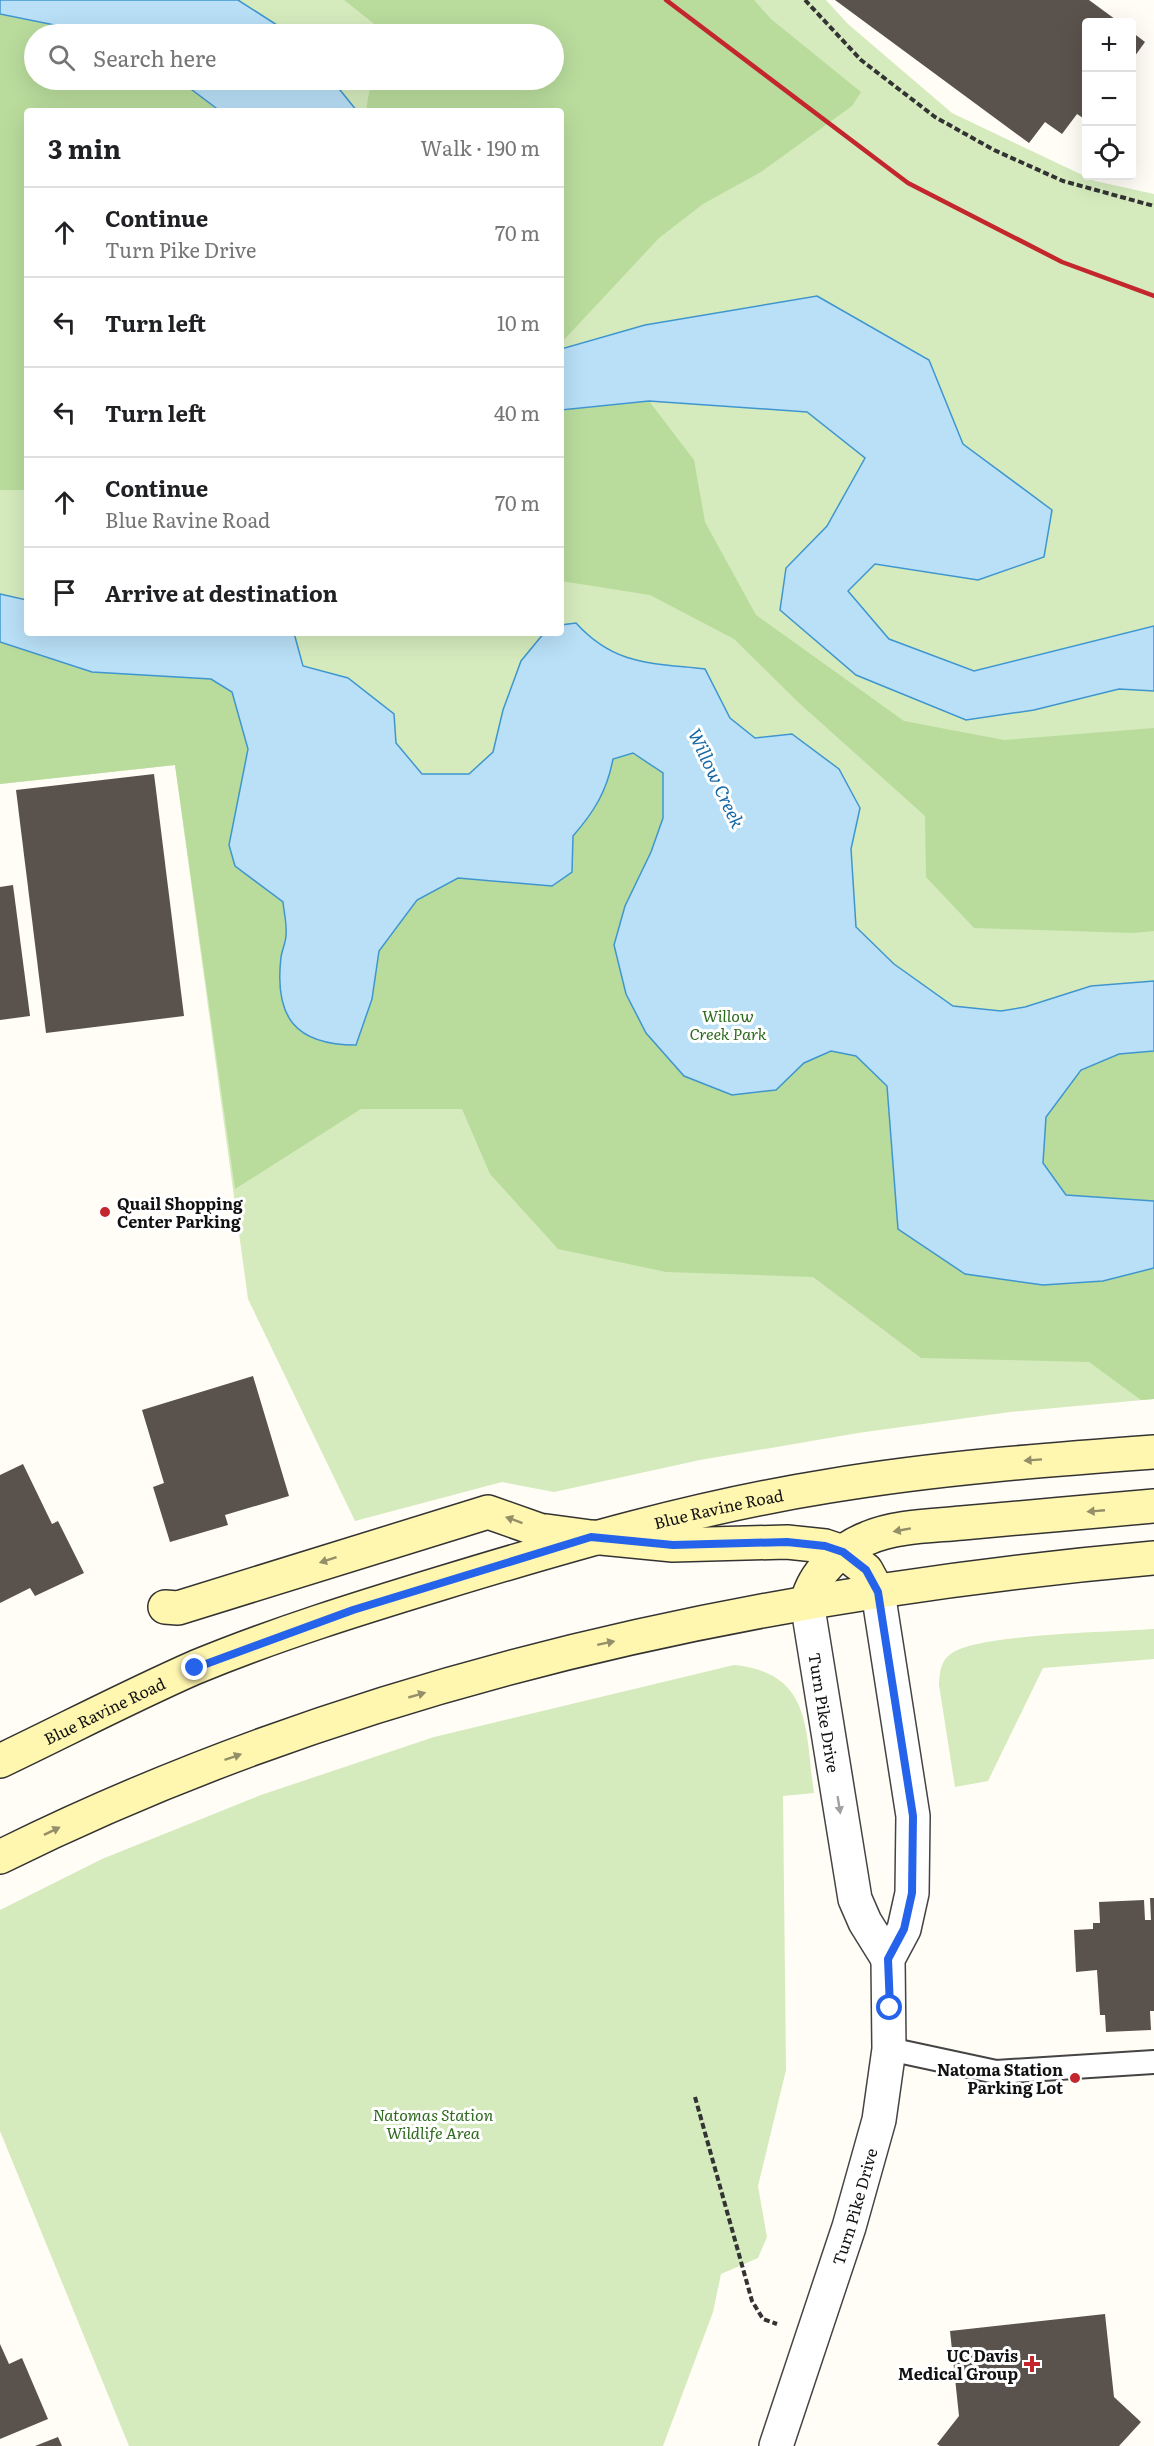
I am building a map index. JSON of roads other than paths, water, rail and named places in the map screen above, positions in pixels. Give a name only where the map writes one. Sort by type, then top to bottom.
[{"type":"main road","name":"Blue Ravine Road","points":[[0,1761],[74,1723],[223,1657],[353,1610],[591,1537],[698,1512],[838,1484],[1002,1462],[1154,1452]]},
{"type":"main road","points":[[807,1602],[811,1587],[822,1571],[843,1552],[868,1537],[915,1528],[1154,1506]]},
{"type":"main road","points":[[165,1607],[178,1608],[479,1512],[496,1514],[539,1530],[673,1545],[806,1542],[843,1552],[866,1570],[878,1592]]},
{"type":"main road","points":[[0,1857],[60,1827],[210,1765],[380,1705],[588,1647],[807,1602],[1036,1569],[1154,1558]]},
{"type":"street","name":"Turn Pike Drive","points":[[776,2446],[849,2227],[879,2120],[889,2049],[888,1959],[904,1929],[912,1893],[913,1816],[878,1592]]},
{"type":"street","name":"Turn Pike Drive","points":[[807,1602],[855,1899],[865,1923],[888,1959]]},
{"type":"lane","points":[[889,2049],[996,2072],[1154,2062]]},
{"type":"water","points":[[0,0],[238,0],[275,24],[50,24],[0,14]]},
{"type":"water","points":[[192,90],[340,90],[355,108],[216,108]]},
{"type":"water","points":[[817,296],[929,360],[963,444],[1052,510],[1044,557],[978,580],[875,564],[848,591],[889,639],[974,671],[1154,626],[1154,691],[1119,689],[1034,710],[966,720],[856,675],[780,610],[786,568],[827,526],[865,458],[807,412],[649,401],[564,410],[564,348],[645,325]]},
{"type":"water","name":"Willow Creek","points":[[0,594],[24,599],[24,636],[295,636],[303,666],[348,678],[394,714],[396,743],[422,774],[469,774],[493,752],[503,710],[521,661],[542,636],[564,636],[564,625],[576,623],[605,647],[635,660],[705,669],[730,718],[755,738],[792,734],[839,769],[860,808],[851,849],[856,927],[894,964],[953,1006],[1001,1011],[1025,1007],[1091,986],[1154,981],[1154,1051],[1119,1054],[1081,1070],[1046,1117],[1043,1163],[1066,1195],[1154,1201],[1154,1268],[1103,1281],[1043,1285],[965,1274],[898,1229],[887,1086],[856,1056],[831,1051],[804,1063],[776,1090],[732,1095],[684,1076],[646,1033],[626,994],[614,945],[625,906],[651,852],[663,818],[663,773],[633,753],[613,759],[599,800],[573,836],[572,872],[552,886],[458,878],[417,900],[379,951],[372,999],[356,1045],[335,1044],[318,1040],[304,1033],[293,1023],[286,1011],[281,996],[280,978],[286,931],[283,902],[235,866],[229,845],[248,749],[232,692],[211,679],[92,672],[0,642]]},
{"type":"railway","points":[[666,0],[908,183],[1062,262],[1154,296]]},
{"type":"place","name":"Quail Shopping Center Parking","points":[[105,1212]]},
{"type":"place","name":"Natoma Station Parking Lot","points":[[1075,2078]]},
{"type":"place","name":"UC Davis Medical Group","points":[[1032,2364]]},
{"type":"park label","name":"Willow Creek Park","points":[[728,1024]]},
{"type":"park label","name":"Natomas Station Wildlife Area","points":[[433,2123]]}]
